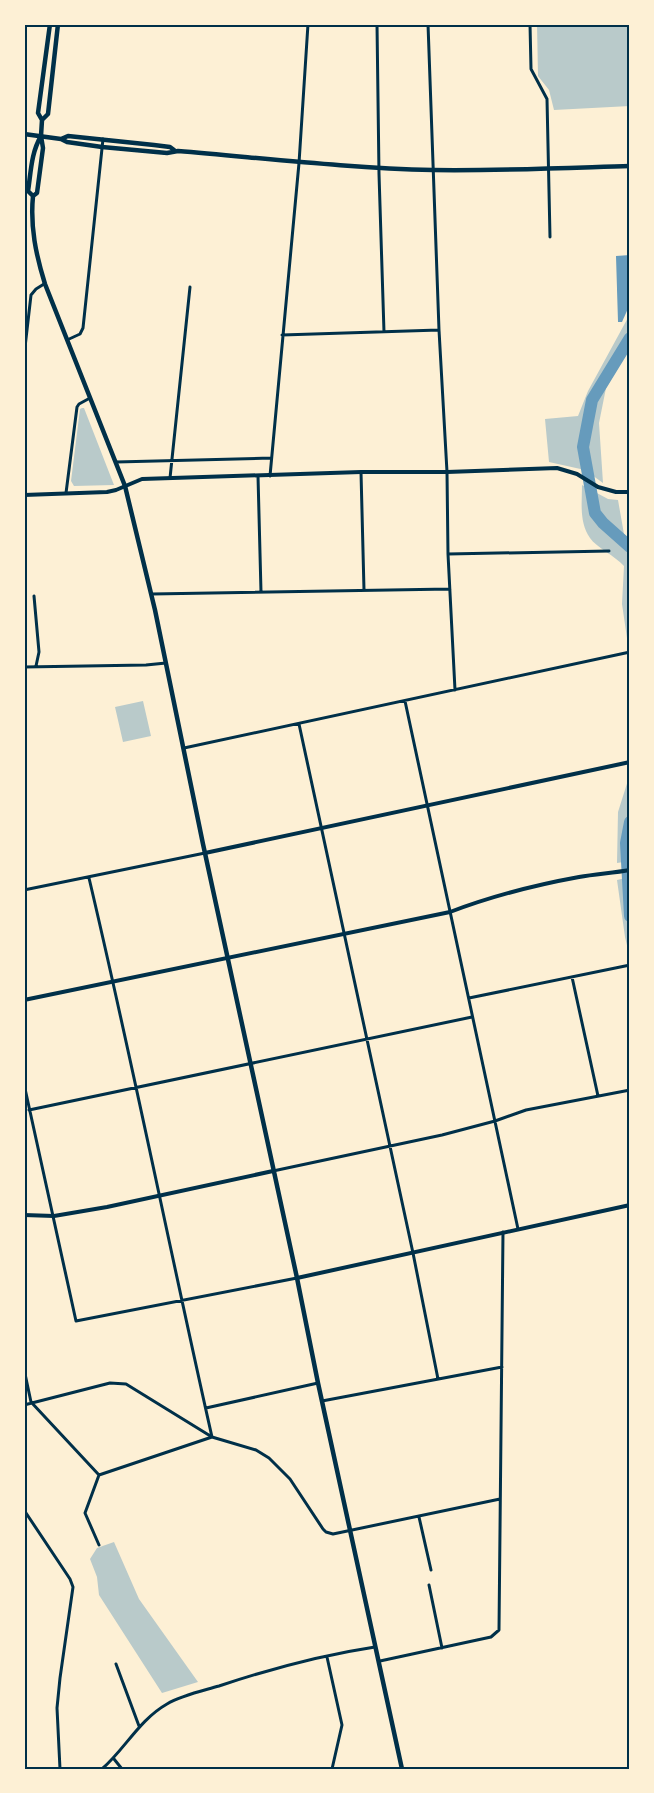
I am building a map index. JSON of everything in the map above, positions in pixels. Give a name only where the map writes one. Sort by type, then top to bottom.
[{"type":"main road","points":[[50,24],[39,113],[42,120],[40,136],[43,148],[37,193],[33,196],[32,216],[36,256],[125,486],[152,594],[250,1064],[402,1769]]},
{"type":"main road","points":[[42,120],[48,114],[58,24]]},
{"type":"main road","points":[[24,134],[102,147],[167,153],[174,150]]},
{"type":"main road","points":[[33,196],[28,192],[34,147],[40,136]]},
{"type":"main road","points":[[61,139],[68,136],[103,139],[170,147],[174,150],[299,163],[434,170],[630,166]]},
{"type":"street","points":[[270,476],[299,163],[308,24]]},
{"type":"street","points":[[377,24],[384,332]]},
{"type":"street","points":[[428,24],[455,690]]},
{"type":"street","points":[[530,24],[531,69],[546,99],[550,237]]},
{"type":"street","points":[[67,340],[80,334],[84,326],[103,139]]},
{"type":"street","points":[[24,356],[31,295],[45,284]]},
{"type":"street","points":[[170,478],[190,287]]},
{"type":"street","points":[[282,335],[439,330]]},
{"type":"street","points":[[66,493],[77,407],[90,398]]},
{"type":"street","points":[[116,462],[271,458]]},
{"type":"street","points":[[24,495],[107,492],[142,479],[557,468],[577,474],[598,487],[616,492],[630,492]]},
{"type":"street","points":[[361,472],[364,590]]},
{"type":"street","points":[[258,476],[261,592]]},
{"type":"street","points":[[448,554],[609,551]]},
{"type":"street","points":[[152,594],[450,589]]},
{"type":"street","points":[[34,596],[39,652],[36,666]]},
{"type":"street","points":[[184,748],[630,652]]},
{"type":"street","points":[[24,667],[166,663]]},
{"type":"street","points":[[405,701],[518,1229]]},
{"type":"street","points":[[298,724],[413,1252],[438,1379]]},
{"type":"street","points":[[24,890],[428,807],[630,762]]},
{"type":"street","points":[[24,1000],[450,912],[512,892],[580,877],[630,870]]},
{"type":"street","points":[[89,878],[114,983],[212,1437]]},
{"type":"street","points":[[469,998],[630,965]]},
{"type":"street","points":[[572,977],[598,1096]]},
{"type":"street","points":[[29,1110],[472,1017]]},
{"type":"street","points":[[24,1084],[76,1321],[297,1278],[630,1204]]},
{"type":"street","points":[[24,1215],[54,1216],[159,1196],[390,1147],[495,1121],[526,1110],[630,1090]]},
{"type":"street","points":[[379,1661],[497,1634],[499,1626],[503,1232]]},
{"type":"street","points":[[322,1401],[502,1368]]},
{"type":"street","points":[[24,1369],[31,1402],[99,1475]]},
{"type":"street","points":[[24,1406],[31,1402],[110,1383],[126,1384],[212,1437],[256,1450],[269,1458],[290,1479],[326,1532],[333,1534],[500,1498]]},
{"type":"street","points":[[206,1408],[318,1383]]},
{"type":"street","points":[[99,1475],[212,1437]]},
{"type":"street","points":[[99,1475],[85,1513],[99,1545]]},
{"type":"street","points":[[24,1510],[73,1587],[57,1708],[60,1769]]},
{"type":"street","points":[[419,1516],[431,1570]]},
{"type":"street","points":[[429,1585],[442,1648]]},
{"type":"street","points":[[102,1769],[114,1759],[139,1725],[166,1704],[255,1674],[375,1647]]},
{"type":"street","points":[[327,1657],[342,1725],[332,1769]]},
{"type":"street","points":[[116,1664],[139,1725]]},
{"type":"street","points":[[114,1759],[122,1769]]},
{"type":"shaded area","points":[[537,24],[630,24],[630,106],[554,110],[549,90],[538,76]]},
{"type":"shaded area","points":[[630,314],[630,348],[606,388],[599,423],[603,483],[585,470],[549,462],[545,419],[578,416],[588,391]]},
{"type":"shaded area","points":[[84,408],[114,485],[74,486],[71,481],[80,409]]},
{"type":"shaded area","points":[[582,485],[608,499],[618,500],[624,534],[630,539],[630,645],[628,645],[622,604],[624,566],[593,541],[586,532],[582,512]]},
{"type":"shaded area","points":[[143,701],[151,736],[123,742],[115,707]]},
{"type":"shaded area","points":[[630,774],[630,861],[617,863],[618,812]]},
{"type":"shaded area","points":[[630,877],[630,958],[617,880]]},
{"type":"shaded area","points":[[114,1542],[139,1599],[198,1682],[162,1693],[99,1595],[97,1577],[90,1559],[97,1548]]},
{"type":"water","points":[[630,255],[630,304],[622,322],[618,322],[616,256]]},
{"type":"waterway","points":[[630,338],[592,400],[583,447],[595,513],[630,547]]},
{"type":"waterway","points":[[630,822],[626,843],[630,916]]}]
